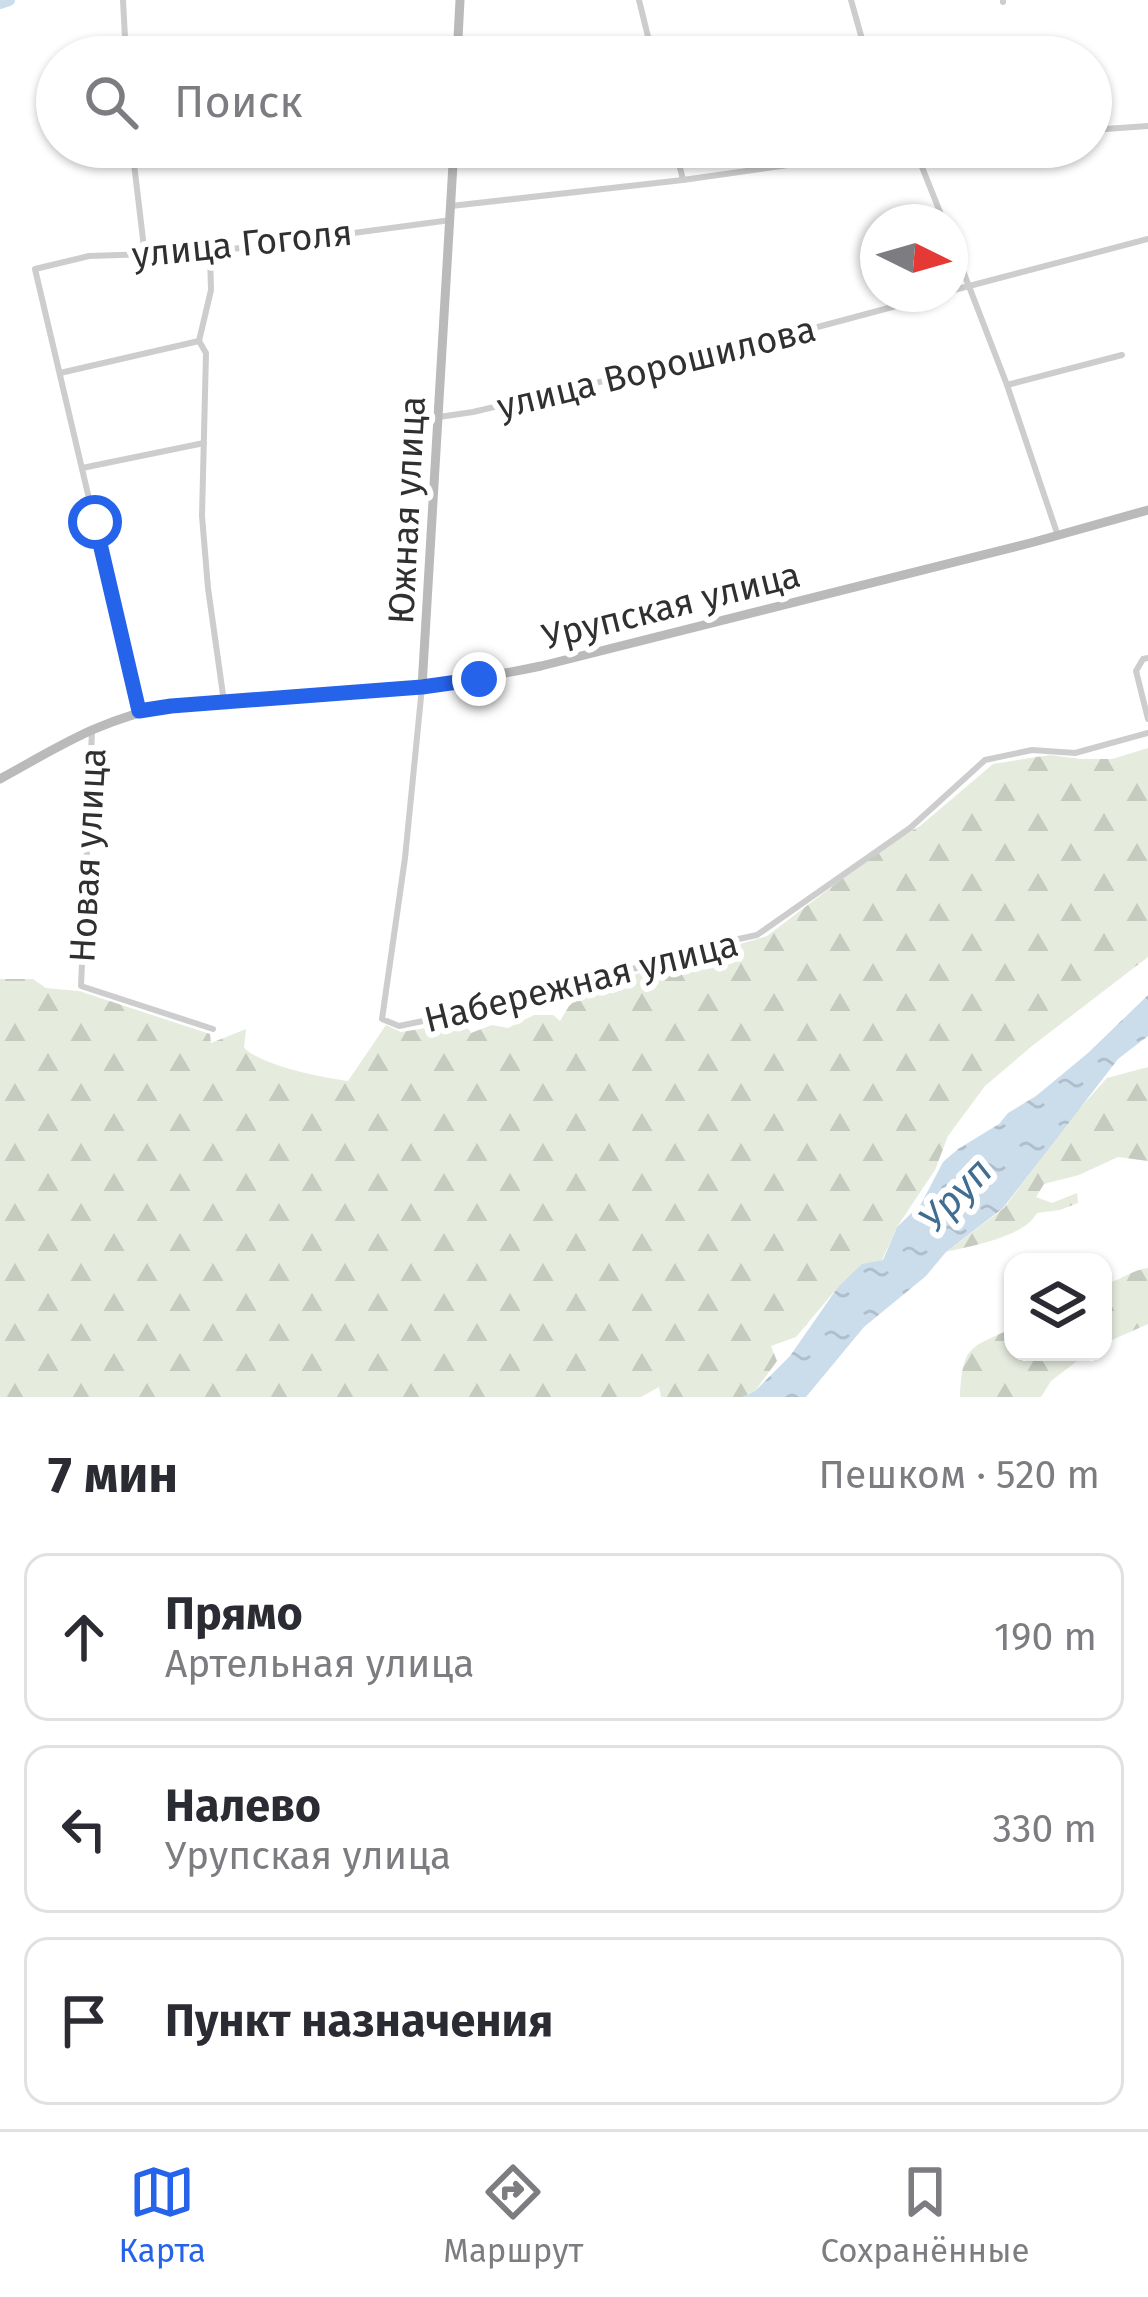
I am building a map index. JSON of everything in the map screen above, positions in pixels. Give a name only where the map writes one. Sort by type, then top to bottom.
[{"type":"street","points":[[123,0],[125,36]]},
{"type":"street","points":[[458,36],[460,0]]},
{"type":"street","points":[[639,0],[648,36]]},
{"type":"street","points":[[851,0],[861,36]]},
{"type":"street","points":[[1112,129],[1148,126]]},
{"type":"street","points":[[135,168],[145,256]]},
{"type":"street","name":"Южная улица","points":[[382,1018],[405,859],[422,687],[453,168]]},
{"type":"street","points":[[680,168],[683,180]]},
{"type":"street","points":[[452,206],[764,168]]},
{"type":"street","points":[[922,168],[937,204]]},
{"type":"street","name":"улица Гоголя","points":[[60,373],[35,269],[89,256],[210,252],[451,220]]},
{"type":"street","points":[[970,286],[1148,239]]},
{"type":"street","points":[[210,252],[211,290],[199,341],[206,353],[202,516],[224,702]]},
{"type":"street","points":[[968,281],[1058,536]]},
{"type":"street","name":"улица Ворошилова","points":[[439,417],[682,362],[872,312]]},
{"type":"street","points":[[139,711],[60,373],[199,341]]},
{"type":"street","points":[[1007,385],[1122,356]]},
{"type":"street","points":[[82,468],[204,443]]},
{"type":"street","name":"Урупская улица","points":[[0,779],[93,728],[139,711],[479,679],[1148,510]]},
{"type":"street","points":[[1148,658],[1136,671],[1148,719]]},
{"type":"street","name":"Новая улица","points":[[93,728],[80,986],[213,1029]]},
{"type":"street","name":"Набережная улица","points":[[382,1018],[399,1026],[413,1025],[548,995],[611,972],[758,935],[910,828],[985,760],[1032,749],[1075,754],[1148,733]]},
{"type":"green space","points":[[1148,748],[1148,957],[985,1086],[948,1136],[935,1170],[897,1227],[882,1260],[838,1287],[796,1337],[771,1346],[777,1361],[755,1391],[743,1397],[661,1397],[659,1387],[641,1397],[0,1397],[0,979],[33,979],[46,988],[79,991],[210,1034],[211,1043],[246,1029],[244,1048],[253,1054],[293,1070],[348,1081],[386,1025],[401,1032],[464,1022],[471,1033],[492,1025],[508,1028],[534,1015],[553,1015],[560,1021],[589,988],[767,936],[888,844],[920,826],[993,764],[1050,755],[1112,759]]},
{"type":"green space","points":[[1148,1067],[1148,1161],[1118,1157],[1044,1184],[1036,1197],[1052,1203],[1077,1193],[1078,1203],[1037,1213],[1021,1228],[996,1239],[946,1252],[1004,1208],[1107,1078]]},
{"type":"green space","points":[[1148,1268],[1148,1324],[1112,1340],[1112,1282]]},
{"type":"green space","points":[[1004,1332],[1004,1361],[1077,1361],[1051,1381],[1041,1397],[960,1397],[966,1358]]},
{"type":"water","name":"Уруп","points":[[1148,995],[1148,1036],[1118,1059],[1003,1208],[946,1252],[926,1276],[864,1327],[806,1397],[743,1397],[790,1356],[838,1287],[862,1264],[883,1260],[897,1227],[921,1204],[943,1162],[1036,1096]]},
{"type":"waterway","points":[[0,3],[9,0]]},
{"type":"route","points":[[95,522],[139,711],[479,679]]}]
